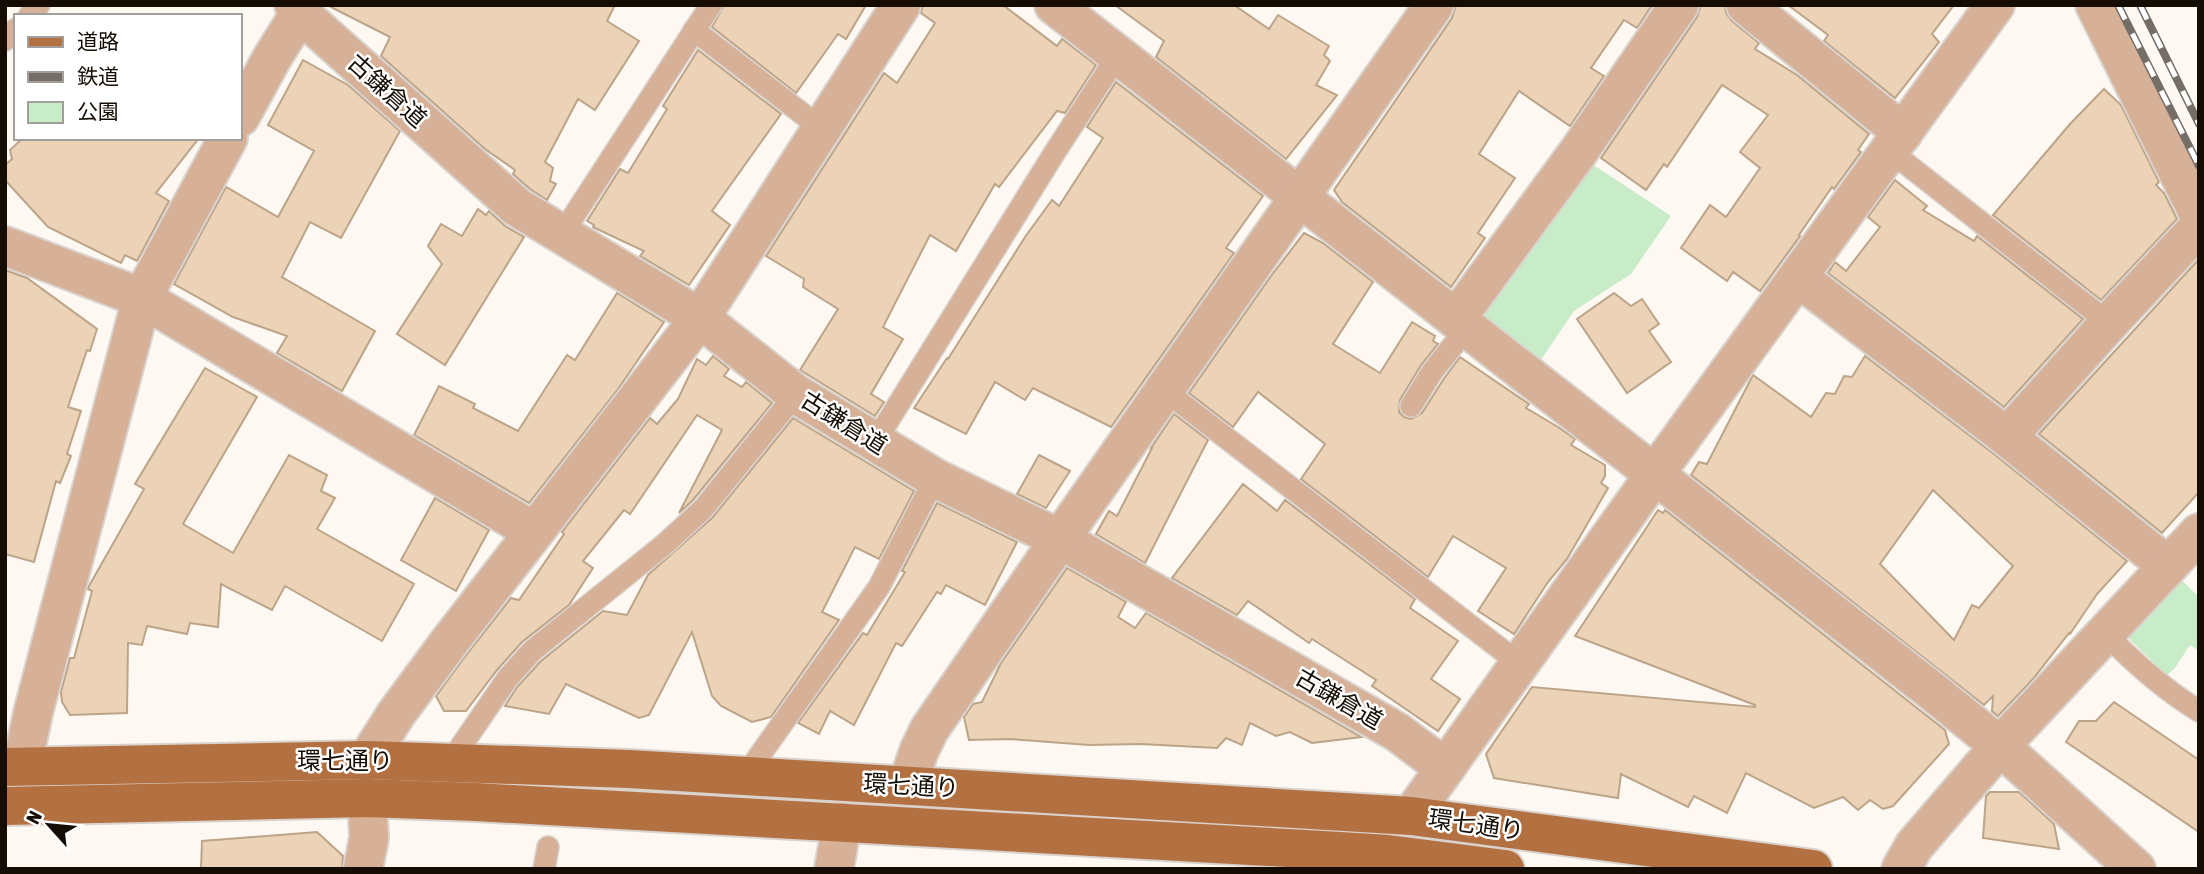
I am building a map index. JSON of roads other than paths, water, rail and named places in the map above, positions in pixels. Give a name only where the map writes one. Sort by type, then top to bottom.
[{"type":"main road","name":"環七通り","points":[[11,764],[451,761],[745,776],[1411,816],[1813,869]]},
{"type":"main road","name":"環七通り","points":[[5,806],[367,798],[1349,851],[1505,869]]},
{"type":"main road","points":[[5,822],[56,805]]},
{"type":"street","points":[[367,760],[404,704],[533,531],[700,318],[901,5]]},
{"type":"street","points":[[1054,5],[2000,746],[2136,869]]},
{"type":"street","points":[[907,786],[929,730],[1434,5]]},
{"type":"street","points":[[1461,323],[1679,5]]},
{"type":"street","points":[[1746,5],[1896,142]]},
{"type":"street","points":[[1411,816],[1995,5]]},
{"type":"street","points":[[2095,5],[2199,215]]},
{"type":"street","points":[[242,113],[297,9]]},
{"type":"street","name":"古鎌倉道","points":[[297,9],[517,207],[700,318],[796,394],[935,478],[1060,539],[1397,732],[1445,768]]},
{"type":"street","points":[[11,764],[33,713],[142,298],[227,140]]},
{"type":"street","points":[[2007,437],[2199,227]]},
{"type":"street","points":[[5,246],[142,298],[533,531]]},
{"type":"street","points":[[1799,278],[2007,437],[2168,566]]},
{"type":"street","points":[[1901,869],[1914,846],[2000,746],[2199,533]]},
{"type":"street","points":[[363,869],[369,838],[367,798]]},
{"type":"street","points":[[834,869],[842,822]]},
{"type":"lane","points":[[562,234],[711,5]]},
{"type":"lane","points":[[694,30],[822,129]]},
{"type":"lane","points":[[875,442],[1118,55]]},
{"type":"lane","points":[[1896,142],[2109,323]]},
{"type":"lane","points":[[1411,406],[1461,323]]},
{"type":"lane","points":[[1164,390],[1520,664]]},
{"type":"lane","points":[[451,761],[507,679],[532,651],[625,577],[703,509],[796,394]]},
{"type":"lane","points":[[745,776],[879,587],[935,478]]},
{"type":"lane","points":[[2106,634],[2139,668],[2167,691],[2199,711]]},
{"type":"lane","points":[[544,869],[548,847]]},
{"type":"railway","points":[[2118,5],[2199,166]]},
{"type":"railway","points":[[2140,5],[2199,124]]}]
